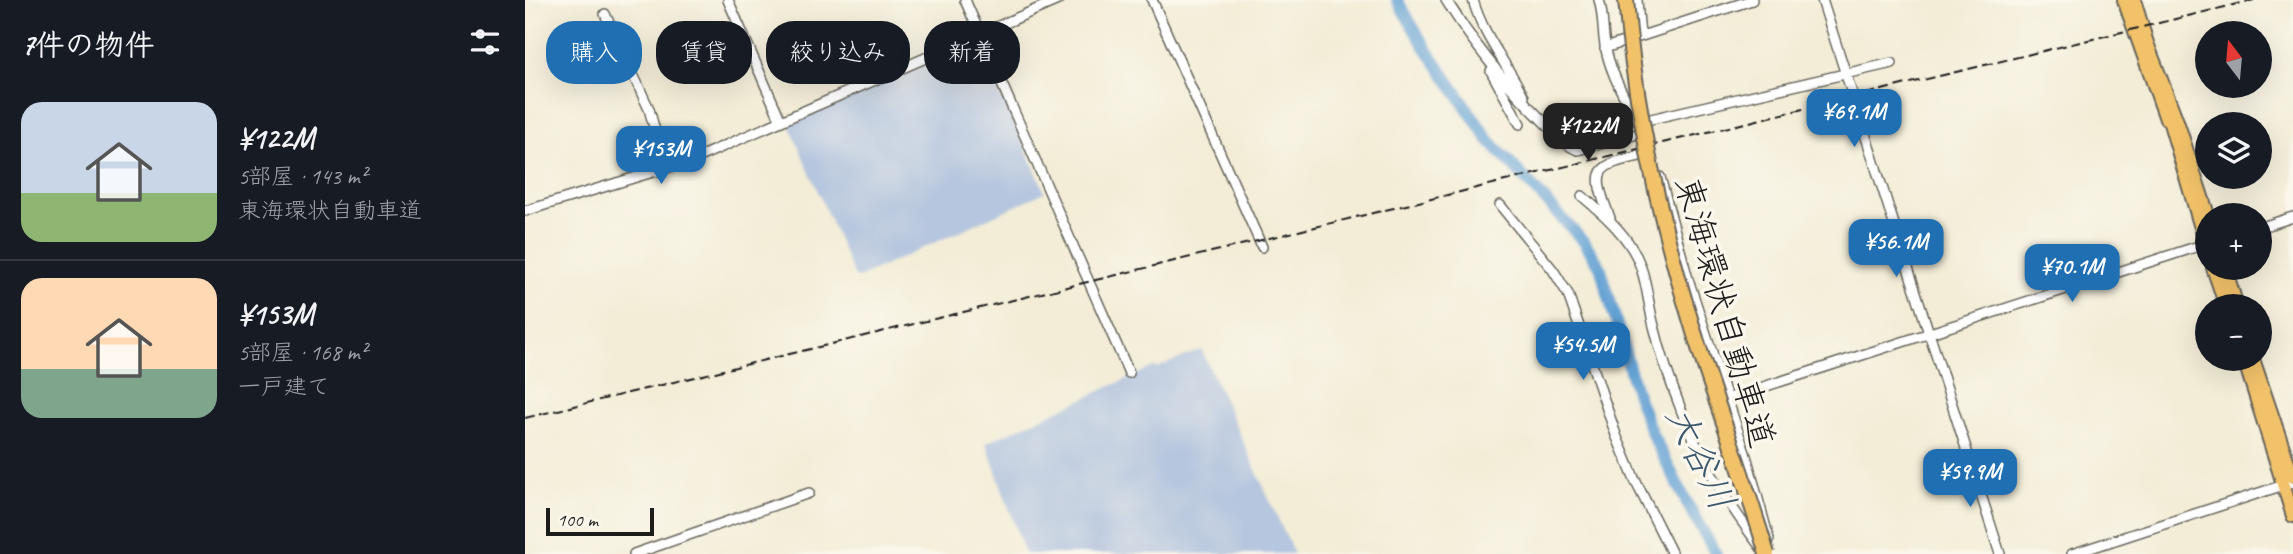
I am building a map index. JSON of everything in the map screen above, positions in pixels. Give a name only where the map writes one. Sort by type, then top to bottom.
[{"type":"highway","name":"東海環状自動車道","points":[[1626,0],[1642,117],[1672,258],[1766,554]]},
{"type":"main road","points":[[2133,1],[2172,122],[2195,206]]},
{"type":"main road","points":[[2133,1],[2168,85],[2172,122],[2203,203]]},
{"type":"main road","points":[[2249,371],[2290,481]]},
{"type":"main road","points":[[2257,371],[2290,481],[2293,516]]},
{"type":"street","points":[[728,0],[782,121]]},
{"type":"street","points":[[965,0],[974,21]]},
{"type":"street","points":[[1010,21],[1058,0]]},
{"type":"street","points":[[1152,0],[1262,247]]},
{"type":"street","points":[[1446,0],[1484,57],[1529,108],[1569,147],[1578,150],[1641,133]]},
{"type":"street","points":[[1473,0],[1488,39],[1511,72],[1529,108]]},
{"type":"street","points":[[1637,0],[1640,36]]},
{"type":"street","points":[[1605,48],[1752,0]]},
{"type":"street","points":[[1822,0],[2000,554]]},
{"type":"street","points":[[1601,3],[1605,48],[1614,79],[1638,122],[1648,154],[1658,170],[1688,279],[1750,471],[1773,554]]},
{"type":"street","points":[[605,15],[649,109],[654,127],[658,172]]},
{"type":"street","points":[[1484,57],[1520,124]]},
{"type":"street","points":[[525,211],[692,160],[924,59]]},
{"type":"street","points":[[1638,122],[1892,63]]},
{"type":"street","points":[[1002,84],[1129,373]]},
{"type":"street","points":[[1611,220],[1599,188],[1598,176],[1602,168],[1613,162],[1648,154]]},
{"type":"street","points":[[1582,196],[1611,220],[1633,249],[1644,272],[1653,325],[1682,413],[1697,447],[1717,481],[1766,554]]},
{"type":"street","points":[[1500,205],[1568,294],[1616,435],[1672,554]]},
{"type":"street","points":[[2272,224],[2293,217]]},
{"type":"street","points":[[1711,403],[2195,250]]},
{"type":"street","points":[[2072,554],[2290,481]]},
{"type":"street","points":[[633,554],[809,493]]},
{"type":"shaded area","points":[[924,62],[924,84],[998,84],[1045,192],[858,278],[854,276],[788,122],[874,84],[910,84],[910,68]]},
{"type":"shaded area","points":[[1202,351],[1294,554],[1025,554],[986,443],[1153,367],[1157,368]]},
{"type":"waterway","name":"大谷川","points":[[1397,0],[1488,139],[1585,243],[1600,266],[1637,395],[1652,434],[1716,554]]},
{"type":"railway","points":[[525,418],[2254,0]]}]
